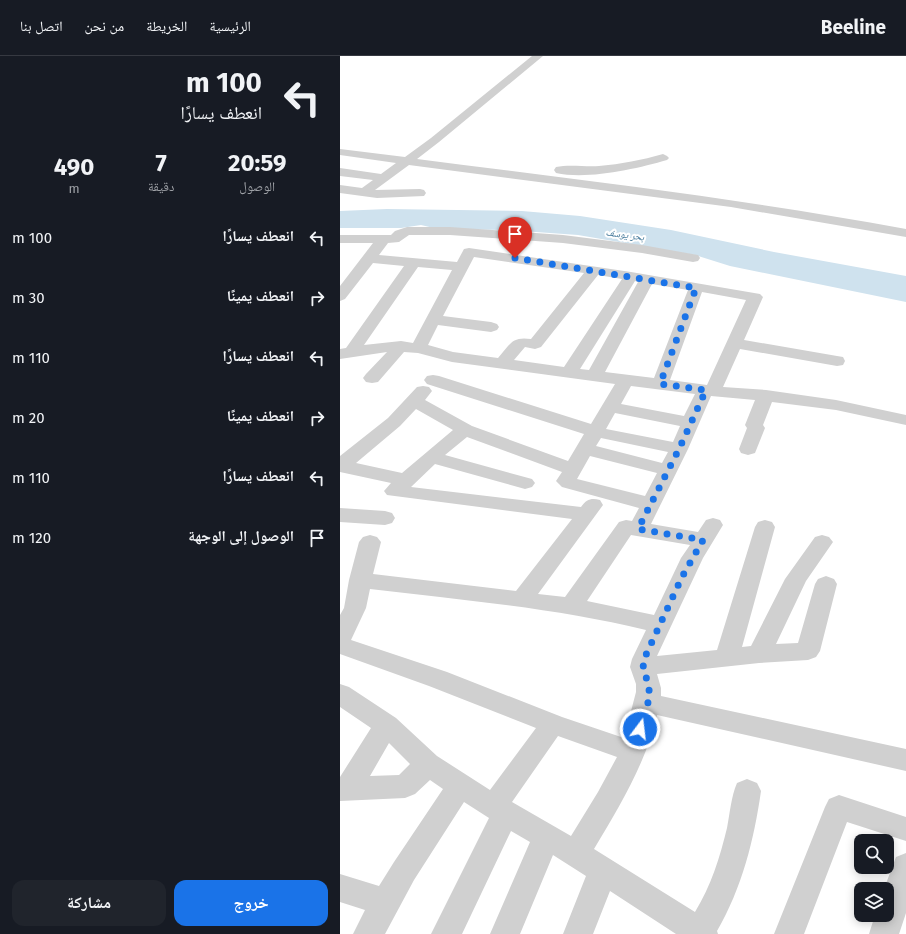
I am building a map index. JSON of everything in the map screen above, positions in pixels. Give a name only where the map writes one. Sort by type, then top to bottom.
[{"type":"street","points":[[363,193],[408,161],[538,56]]},
{"type":"street","points":[[340,152],[792,212],[906,233]]},
{"type":"street","points":[[521,176],[544,169],[581,171],[644,163],[663,158]]},
{"type":"street","points":[[340,172],[384,178]]},
{"type":"street","points":[[340,189],[363,193],[420,193]]},
{"type":"street","points":[[340,239],[394,239],[407,231],[450,231],[564,239],[642,249],[693,258]]},
{"type":"street","points":[[418,348],[469,252],[481,233]]},
{"type":"street","points":[[340,296],[384,239]]},
{"type":"street","points":[[469,252],[594,270],[755,297],[735,343],[691,423],[638,529]]},
{"type":"street","points":[[369,258],[462,267]]},
{"type":"street","points":[[346,353],[414,262]]},
{"type":"street","points":[[502,364],[521,342],[535,344],[594,270]]},
{"type":"street","points":[[569,373],[639,278]]},
{"type":"street","points":[[594,376],[639,278]]},
{"type":"street","points":[[660,384],[696,288]]},
{"type":"street","points":[[433,320],[492,327]]},
{"type":"street","points":[[735,343],[836,361]]},
{"type":"street","points":[[346,353],[372,348],[400,346],[418,348],[452,357],[502,364],[709,390],[766,395],[836,405],[906,420]]},
{"type":"street","points":[[372,378],[400,346]]},
{"type":"street","points":[[340,466],[394,422],[452,357]]},
{"type":"street","points":[[433,380],[596,432],[679,449]]},
{"type":"street","points":[[626,380],[573,469],[567,482],[650,504]]},
{"type":"street","points":[[748,449],[756,428],[754,425],[766,395]]},
{"type":"street","points":[[414,401],[465,430],[573,469]]},
{"type":"street","points":[[610,407],[691,423]]},
{"type":"street","points":[[465,430],[394,491],[586,514]]},
{"type":"street","points":[[585,449],[668,470]]},
{"type":"street","points":[[431,458],[525,483]]},
{"type":"street","points":[[340,466],[406,480]]},
{"type":"street","points":[[521,600],[602,492]]},
{"type":"street","points":[[340,515],[385,518]]},
{"type":"street","points":[[727,657],[765,526]]},
{"type":"street","points":[[571,606],[626,527],[708,533],[682,577],[644,659],[642,667],[649,689],[647,703],[633,752],[622,776],[576,854]]},
{"type":"street","points":[[340,639],[355,608],[360,580],[370,542]]},
{"type":"street","points":[[759,654],[796,579],[822,542]]},
{"type":"street","points":[[360,580],[571,606],[602,611],[661,625]]},
{"type":"street","points":[[642,667],[727,657],[808,651],[826,584]]},
{"type":"street","points":[[340,645],[482,695],[553,724],[633,752]]},
{"type":"street","points":[[340,694],[387,725],[428,764],[460,786],[603,870],[701,934],[720,893],[734,855],[743,821],[747,791]]},
{"type":"street","points":[[647,703],[906,760]]},
{"type":"street","points":[[340,710],[387,725]]},
{"type":"street","points":[[446,934],[500,810],[553,724]]},
{"type":"street","points":[[344,788],[387,725]]},
{"type":"street","points":[[344,788],[405,786],[428,764]]},
{"type":"street","points":[[368,934],[385,902],[460,786]]},
{"type":"street","points":[[789,934],[839,807],[906,829]]},
{"type":"street","points":[[506,934],[546,837]]},
{"type":"street","points":[[884,934],[906,866]]},
{"type":"street","points":[[578,934],[603,870]]},
{"type":"street","points":[[340,888],[385,902]]},
{"type":"water","name":"بحر يوسف","points":[[387,209],[522,211],[580,216],[671,230],[774,252],[906,276],[906,302],[730,266],[695,255],[578,235],[507,230],[438,229],[421,225],[401,228],[340,228],[340,211]]},
{"type":"route","points":[[515,258],[631,276],[696,288],[660,384],[706,390],[679,449],[638,529],[703,540],[682,577],[644,659],[642,667],[649,689],[644,718],[640,729]]}]
